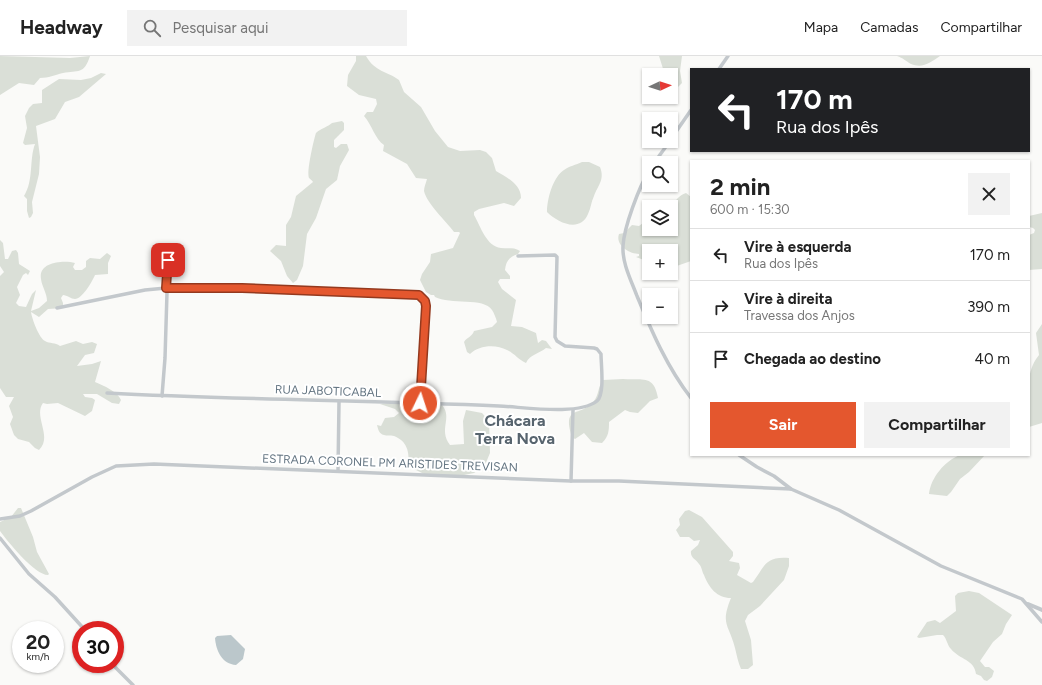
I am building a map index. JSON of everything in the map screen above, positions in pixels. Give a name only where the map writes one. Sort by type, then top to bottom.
[{"type":"street","points":[[720,68],[728,56]]},
{"type":"street","points":[[678,129],[690,111]]},
{"type":"street","points":[[642,189],[626,230],[623,246],[624,257],[628,274],[653,337],[674,376],[690,397]]},
{"type":"street","points":[[518,256],[555,255],[558,258],[557,342],[565,346],[594,348],[599,351],[602,383],[600,398],[590,404],[573,410],[572,481]]},
{"type":"street","points":[[162,396],[166,345],[166,288],[168,260]]},
{"type":"street","points":[[57,308],[145,290],[166,288],[216,287],[419,295],[425,301],[426,320],[420,403]]},
{"type":"street","name":"RUA JABOTICABAL","points":[[107,393],[339,402],[420,403],[573,410]]},
{"type":"street","points":[[338,471],[339,402]]},
{"type":"street","points":[[740,456],[774,476],[791,489],[839,510],[941,566],[991,585],[1022,599],[1028,604],[1042,622]]},
{"type":"street","name":"ESTRADA CORONEL PM ARISTIDES TREVISAN","points":[[0,519],[20,516],[107,469],[123,464],[572,481],[619,481],[791,489]]},
{"type":"street","points":[[0,538],[29,574],[55,597],[77,621]]},
{"type":"street","points":[[1028,604],[1042,610]]},
{"type":"street","points":[[121,673],[133,685]]},
{"type":"shaded area","points":[[0,56],[70,58],[90,56],[83,69],[40,78],[34,85],[19,83],[0,95]]},
{"type":"shaded area","points":[[356,56],[366,56],[377,68],[399,80],[404,92],[421,107],[435,131],[448,147],[460,151],[480,150],[486,152],[492,158],[496,171],[516,185],[521,198],[514,206],[504,203],[479,209],[474,212],[474,215],[484,235],[491,244],[501,248],[520,251],[518,254],[512,256],[506,264],[505,270],[510,276],[510,279],[500,279],[498,282],[502,289],[516,300],[511,326],[522,327],[536,333],[538,343],[542,340],[546,341],[552,349],[546,348],[532,356],[526,363],[510,351],[493,346],[483,347],[470,354],[467,352],[464,342],[472,335],[474,331],[492,327],[497,322],[492,310],[488,306],[482,304],[474,302],[449,301],[435,297],[434,295],[426,292],[420,280],[430,262],[431,254],[453,248],[460,233],[454,232],[429,201],[424,191],[427,179],[416,178],[407,164],[383,151],[384,145],[378,139],[364,116],[367,112],[373,112],[377,104],[376,99],[359,95],[347,86],[348,75],[356,61]]},
{"type":"shaded area","points":[[659,56],[682,56],[680,71],[682,83],[678,87],[678,68],[663,68]]},
{"type":"shaded area","points":[[897,56],[940,56],[927,64],[919,66],[911,64]]},
{"type":"shaded area","points":[[101,73],[106,74],[79,97],[65,102],[55,119],[36,126],[40,157],[39,174],[32,202],[33,213],[29,218],[27,211],[27,199],[24,196],[29,183],[35,144],[25,145],[23,143],[27,128],[25,116],[33,104],[42,103],[42,90],[59,79],[81,80],[91,78]]},
{"type":"shaded area","points":[[342,121],[344,123],[344,130],[334,140],[334,147],[336,148],[341,144],[347,144],[349,150],[340,166],[337,180],[326,189],[316,218],[307,234],[303,266],[297,280],[293,283],[287,276],[281,261],[270,251],[276,245],[286,246],[286,225],[291,217],[296,196],[313,182],[309,178],[308,174],[316,133],[332,123]]},
{"type":"shaded area","points":[[582,162],[589,162],[600,167],[602,175],[589,212],[584,220],[574,225],[557,220],[547,212],[548,201],[551,189],[560,173],[568,167]]},
{"type":"shaded area","points":[[686,193],[690,196],[690,261],[678,266],[678,244],[642,244],[642,259],[636,257],[639,256],[639,254],[627,251],[621,245],[618,238],[619,234],[624,233],[632,225],[639,226],[642,224],[642,236],[678,236],[677,199]]},
{"type":"shaded area","points":[[1042,213],[1042,269],[1030,270],[1030,235],[1034,233],[1035,230],[1030,227],[1030,216]]},
{"type":"shaded area","points":[[0,240],[3,243],[5,259],[8,259],[12,251],[16,250],[18,253],[19,264],[30,271],[28,275],[26,273],[23,275],[17,287],[20,295],[16,303],[19,306],[26,307],[32,294],[36,290],[31,311],[39,308],[47,301],[42,285],[41,273],[47,266],[58,262],[70,262],[75,263],[73,267],[75,270],[82,270],[86,267],[86,261],[90,258],[100,259],[107,253],[111,256],[108,263],[108,274],[95,275],[81,296],[75,299],[63,295],[61,298],[63,308],[48,309],[39,317],[31,312],[38,332],[47,342],[60,346],[76,341],[83,344],[92,342],[97,344],[94,353],[85,355],[77,366],[101,361],[95,382],[113,391],[121,400],[119,404],[112,403],[97,394],[83,394],[85,397],[95,400],[92,411],[85,416],[58,403],[43,403],[40,414],[44,439],[43,445],[39,450],[29,442],[18,439],[14,435],[10,424],[13,417],[9,406],[14,397],[6,397],[0,388],[0,276],[4,272],[0,266]]},
{"type":"shaded area","points":[[1042,324],[1042,423],[1030,427],[1030,376],[1034,363],[1039,355],[1036,333]]},
{"type":"shaded area","points":[[642,379],[651,382],[654,385],[658,398],[650,401],[638,413],[625,410],[609,422],[609,430],[602,443],[592,442],[584,433],[575,439],[572,437],[569,420],[571,416],[589,406],[594,401],[603,380]]},
{"type":"shaded area","points":[[411,402],[442,405],[446,414],[445,434],[450,445],[464,444],[463,421],[466,410],[482,413],[489,421],[490,453],[485,465],[474,473],[454,477],[426,475],[408,466],[408,452],[405,444],[394,436],[381,434],[377,425],[381,426],[385,418],[394,417],[399,413],[395,409],[380,404]]},
{"type":"shaded area","points":[[958,456],[984,456],[960,479],[947,496],[929,494],[930,488],[940,470]]},
{"type":"shaded area","points":[[18,508],[21,508],[33,537],[37,552],[49,574],[48,575],[36,570],[29,564],[15,550],[0,531],[0,522],[11,517]]},
{"type":"shaded area","points":[[689,510],[702,517],[733,552],[733,556],[729,561],[739,563],[740,568],[737,575],[751,583],[770,560],[789,558],[789,566],[784,580],[760,606],[748,615],[745,621],[751,640],[753,665],[748,669],[741,669],[727,624],[726,614],[731,598],[726,598],[718,594],[711,588],[700,565],[692,557],[691,551],[698,545],[700,540],[694,541],[689,537],[680,537],[676,530],[680,525],[679,519],[685,511]]},
{"type":"shaded area","points":[[969,591],[979,593],[1012,615],[1002,634],[993,642],[980,661],[985,667],[989,667],[994,671],[992,677],[987,681],[976,674],[973,665],[970,662],[951,649],[943,635],[917,637],[927,622],[935,620],[940,623],[956,611],[955,596],[958,593]]},
{"type":"shaded area","points":[[231,635],[245,649],[243,659],[236,665],[223,659],[218,652],[215,638],[217,636]]},
{"type":"district","name":"Chácara Terra Nova","points":[[515,429]]},
{"type":"route","points":[[168,260],[166,288],[216,287],[419,295],[425,301],[426,306],[420,403]]}]
